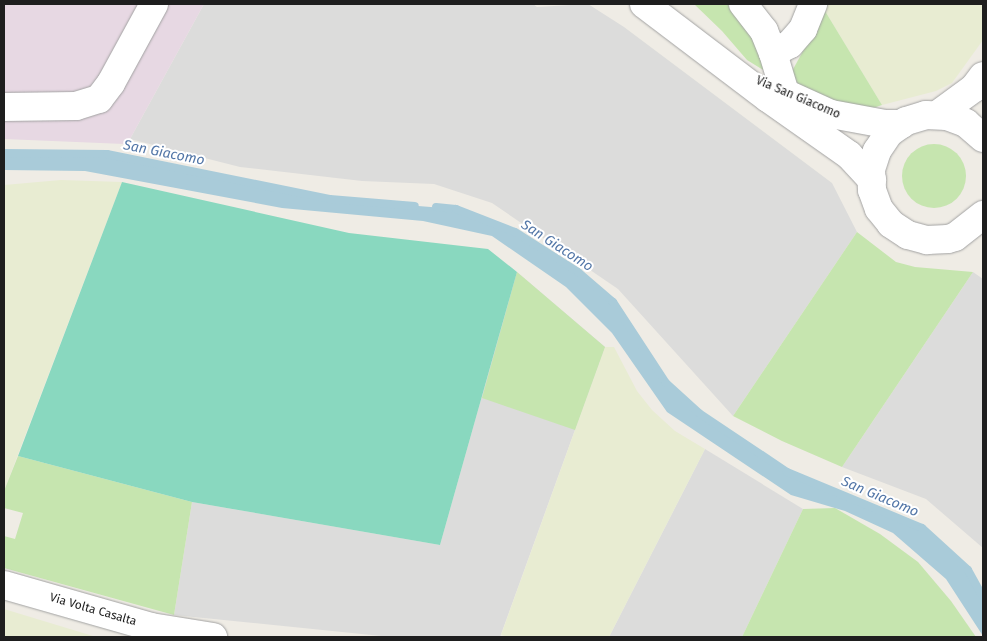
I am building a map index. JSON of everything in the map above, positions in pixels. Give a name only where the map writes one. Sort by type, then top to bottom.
[{"type":"street","points":[[4,107],[76,106],[98,99],[111,83],[154,4]]},
{"type":"street","name":"Via San Giacomo","points":[[644,4],[849,155],[872,180]]},
{"type":"street","points":[[774,53],[790,44],[803,28],[813,4]]},
{"type":"street","points":[[747,8],[764,31],[774,53],[786,93]]},
{"type":"street","name":"Via San Giacomo","points":[[727,66],[831,114],[885,124],[902,124]]},
{"type":"street","points":[[937,115],[974,88],[983,76]]},
{"type":"street","points":[[983,138],[966,123],[947,116],[926,115],[902,124],[889,133],[877,151],[871,170],[872,190],[879,209],[891,224],[908,235],[928,240],[955,236],[983,238]]},
{"type":"street","points":[[955,236],[983,215]]},
{"type":"street","name":"Via Volta Casalta","points":[[4,585],[151,627],[213,637]]},
{"type":"shaded area","points":[[4,4],[204,4],[130,139],[124,144],[4,139]]},
{"type":"shaded area","points":[[204,4],[533,4],[537,7],[588,4],[624,27],[832,183],[857,232],[733,416],[618,289],[492,203],[434,184],[362,181],[240,167],[130,139]]},
{"type":"shaded area","points":[[517,272],[605,347],[500,637],[391,637],[174,615],[192,502],[440,545]]},
{"type":"shaded area","points":[[973,272],[983,279],[983,548],[926,499],[842,467]]},
{"type":"shaded area","points":[[705,449],[803,509],[742,637],[609,637]]},
{"type":"green space","points":[[694,4],[727,4],[744,23],[758,48],[765,71],[747,60],[722,31]]},
{"type":"green space","points":[[828,4],[983,4],[983,40],[952,83],[936,91],[882,105],[825,11]]},
{"type":"green space","points":[[825,11],[882,105],[864,111],[849,107],[800,87],[791,73]]},
{"type":"green space","points":[[934,144],[946,147],[957,153],[963,164],[966,176],[963,188],[957,199],[946,205],[934,208],[922,205],[911,199],[905,188],[902,176],[905,164],[911,153],[922,147]]},
{"type":"green space","points":[[61,180],[122,182],[4,491],[4,185]]},
{"type":"green space","points":[[122,182],[349,233],[488,249],[517,272],[440,545],[192,502],[18,456]]},
{"type":"green space","points":[[857,232],[896,262],[915,267],[973,272],[842,467],[782,441],[733,416]]},
{"type":"green space","points":[[517,272],[605,347],[575,430],[482,398]]},
{"type":"green space","points":[[605,347],[614,347],[637,391],[652,410],[675,431],[705,449],[609,637],[509,637],[501,635]]},
{"type":"green space","points":[[18,456],[192,502],[174,615],[4,568],[4,536],[15,539],[23,513],[4,508],[4,491]]},
{"type":"green space","points":[[835,508],[880,534],[918,562],[951,601],[976,637],[742,637],[803,509]]},
{"type":"green space","points":[[4,609],[93,636],[95,637],[4,637]]},
{"type":"water","points":[[4,153],[107,154],[330,199],[456,209],[515,232],[578,272],[613,302],[666,383],[699,413],[787,472],[922,528],[968,570],[983,597],[983,636],[946,579],[893,533],[845,511],[791,495],[667,412],[612,333],[566,287],[492,236],[423,221],[282,208],[85,171],[4,170]]},
{"type":"waterway","name":"San Giacomo","points":[[4,153],[107,154],[330,199],[415,206]]},
{"type":"waterway","name":"San Giacomo","points":[[436,207],[456,209],[515,232],[578,272],[613,302],[666,383],[699,413],[787,472],[922,528],[968,570],[983,597]]}]
